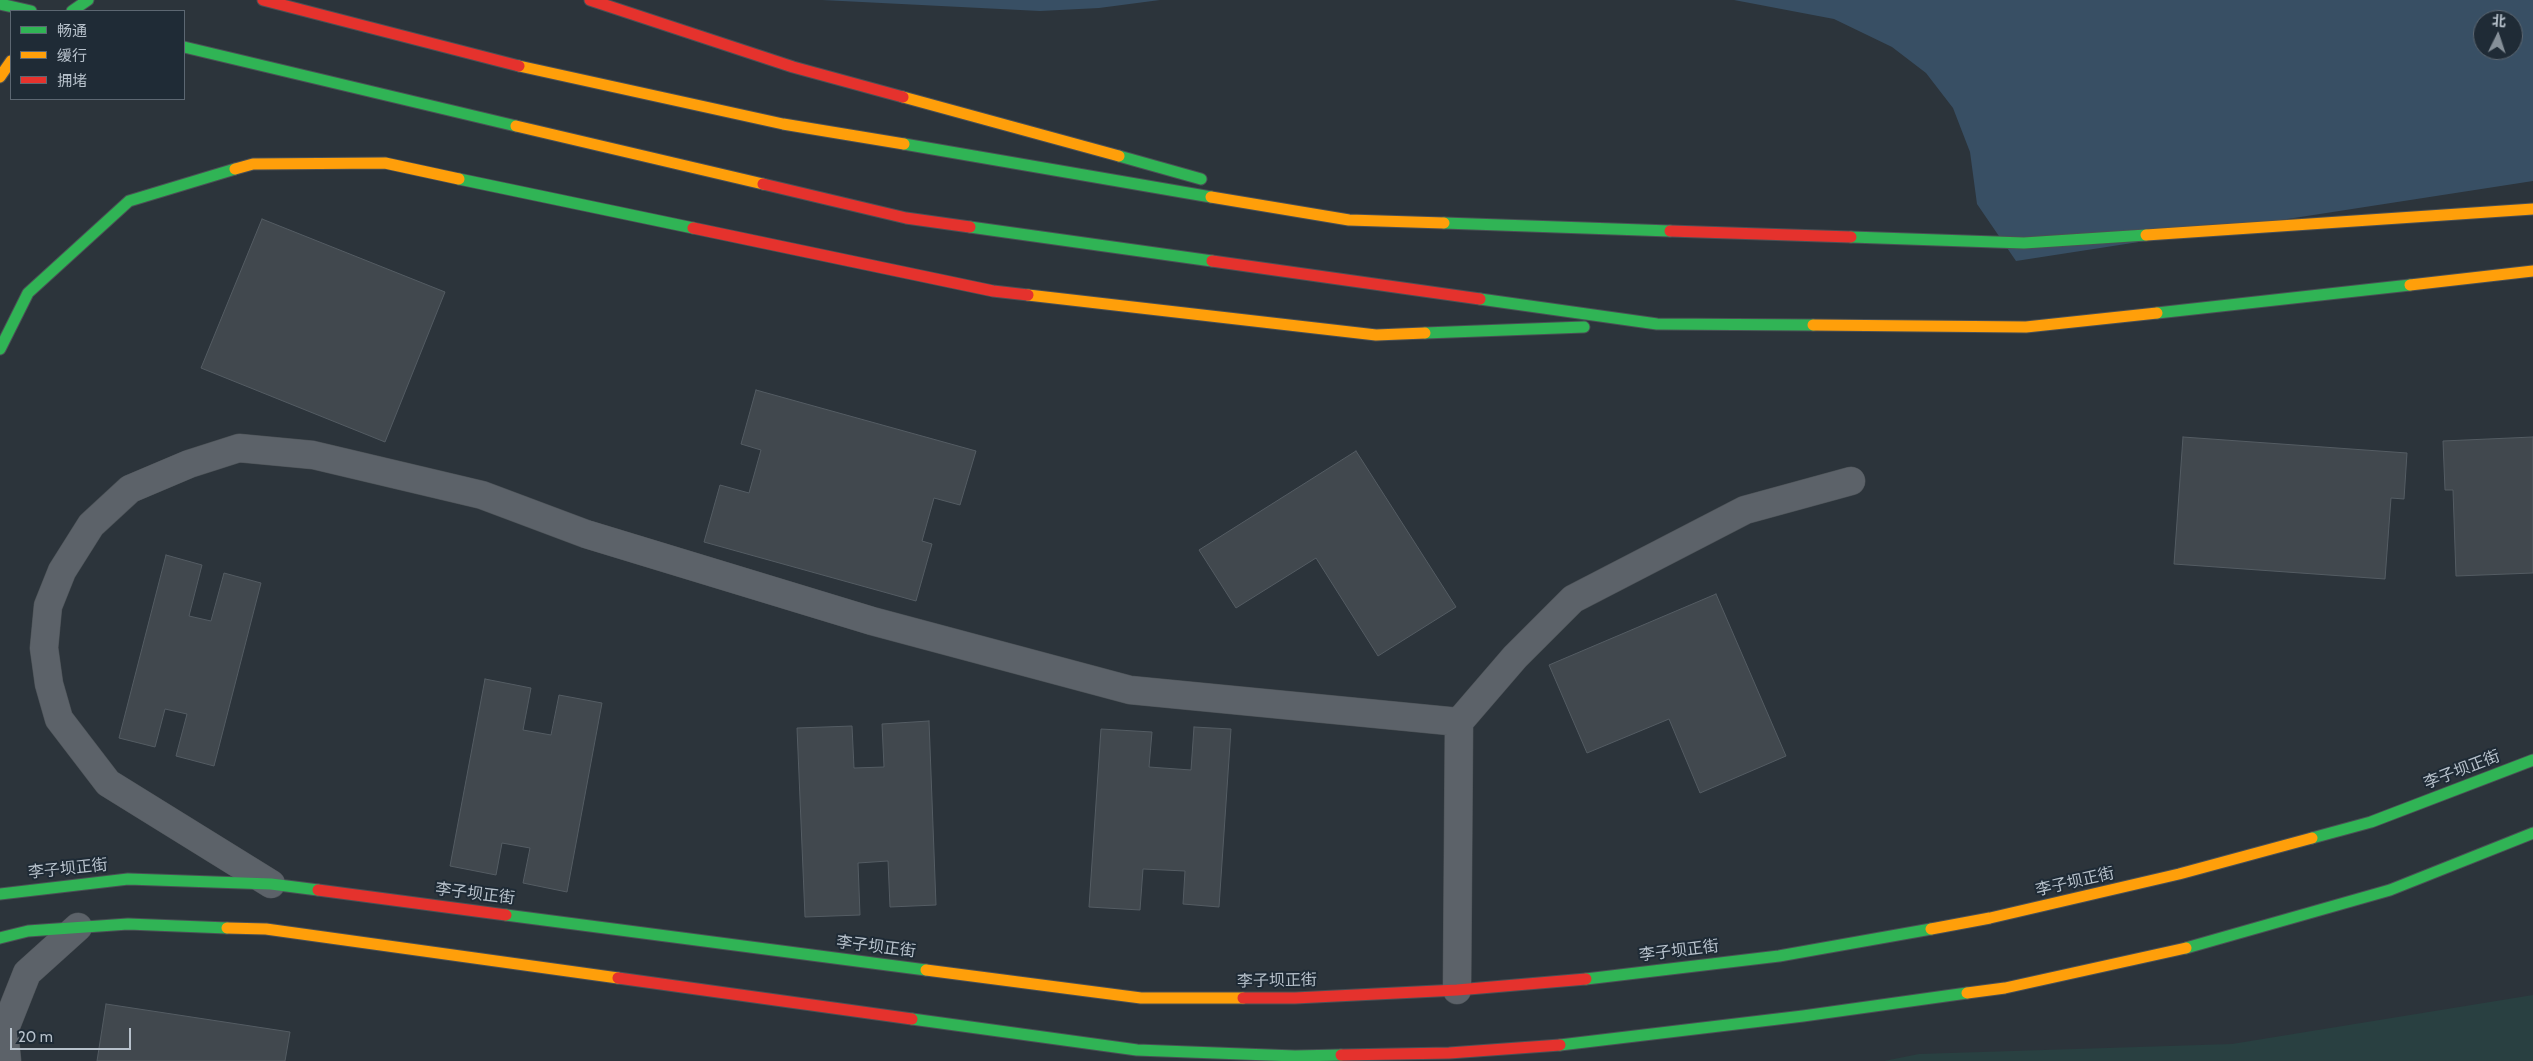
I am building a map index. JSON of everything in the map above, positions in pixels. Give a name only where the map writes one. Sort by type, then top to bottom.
[{"type":"main road","points":[[73,10],[88,0]]},
{"type":"main road","points":[[263,0],[498,61],[783,124],[1350,220],[2024,243],[2533,209]]},
{"type":"main road","points":[[590,0],[793,67],[1215,183]]},
{"type":"main road","points":[[0,4],[27,10]]},
{"type":"main road","points":[[185,47],[906,218],[1657,324]]},
{"type":"main road","points":[[0,77],[10,62]]},
{"type":"main road","points":[[0,349],[28,293],[129,201],[253,164],[385,163],[993,291],[1376,335],[1657,324],[2026,327],[2533,271]]},
{"type":"main road","points":[[1234,188],[1350,220]]},
{"type":"main road","name":"李子坝正街","points":[[0,894],[22,889],[128,879],[271,884],[1141,998],[1295,998],[1457,990],[1558,982],[1779,956],[1990,918],[2179,874],[2371,822],[2533,760]]},
{"type":"main road","points":[[0,938],[28,931],[128,924],[266,928],[1137,1050],[1295,1056],[1449,1053],[1578,1043],[1804,1016],[2004,988],[2207,943],[2390,890],[2533,833]]},
{"type":"street","points":[[271,884],[108,783],[59,719],[49,684],[44,648],[48,606],[62,571],[91,526],[130,489],[189,464],[239,448],[313,455],[482,495],[586,534],[872,621],[1130,690],[1459,722]]},
{"type":"street","points":[[1457,990],[1459,722],[1515,657],[1573,599],[1744,510],[1852,481]]},
{"type":"street","points":[[8,1061],[4,1032],[27,973],[78,928]]},
{"type":"green space","points":[[2533,995],[2533,1061],[1884,1061],[1919,1054],[2232,1044]]},
{"type":"water","points":[[822,0],[1160,0],[1099,8],[1040,11]]},
{"type":"water","points":[[1734,0],[2533,0],[2533,181],[2016,261],[1977,204],[1970,152],[1953,108],[1926,73],[1892,47],[1834,19]]},
{"type":"building","points":[[262,219],[445,292],[385,442],[201,368]]},
{"type":"building","points":[[756,390],[976,451],[960,505],[934,498],[922,541],[932,544],[916,601],[704,542],[720,485],[749,493],[761,450],[741,444]]},
{"type":"building","points":[[2183,437],[2407,453],[2404,499],[2391,498],[2385,579],[2174,564]]},
{"type":"building","points":[[2533,437],[2533,573],[2456,576],[2453,490],[2445,490],[2443,441]]},
{"type":"building","points":[[1356,451],[1456,607],[1378,656],[1316,558],[1236,608],[1199,550]]},
{"type":"building","points":[[166,555],[202,565],[189,616],[211,621],[224,573],[261,583],[214,766],[176,756],[187,714],[165,709],[155,747],[119,738]]},
{"type":"building","points":[[1716,594],[1786,756],[1700,793],[1669,719],[1587,753],[1549,665]]},
{"type":"building","points":[[485,679],[531,688],[523,730],[551,735],[559,695],[602,703],[567,892],[523,883],[530,848],[502,843],[496,875],[450,866]]},
{"type":"building","points":[[929,721],[936,905],[890,907],[888,861],[858,863],[860,915],[805,917],[797,728],[852,726],[854,768],[884,767],[882,724]]},
{"type":"building","points":[[1194,727],[1231,729],[1219,907],[1183,904],[1185,871],[1143,869],[1140,910],[1089,907],[1101,729],[1152,732],[1149,767],[1191,770]]},
{"type":"building","points":[[106,1004],[290,1032],[285,1061],[97,1061]]},
{"type":"traffic: fast","points":[[73,10],[88,0]]},
{"type":"traffic: fast","points":[[0,4],[27,10]]},
{"type":"traffic: fast","points":[[185,47],[516,126]]},
{"type":"traffic: fast","points":[[904,144],[1211,197]]},
{"type":"traffic: fast","points":[[1119,156],[1201,179]]},
{"type":"traffic: fast","points":[[0,349],[28,293],[129,201],[235,169]]},
{"type":"traffic: fast","points":[[459,179],[693,228]]},
{"type":"traffic: fast","points":[[1444,223],[1670,231]]},
{"type":"traffic: fast","points":[[970,227],[1212,261]]},
{"type":"traffic: fast","points":[[1851,237],[2024,243],[2146,235]]},
{"type":"traffic: fast","points":[[2157,313],[2410,285]]},
{"type":"traffic: fast","points":[[1480,299],[1657,324],[1813,325]]},
{"type":"traffic: fast","points":[[1425,333],[1584,327]]},
{"type":"traffic: fast","points":[[2312,838],[2371,822],[2533,760]]},
{"type":"traffic: fast","points":[[2186,948],[2390,890],[2533,833]]},
{"type":"traffic: fast","points":[[0,894],[128,879],[271,884],[318,890]]},
{"type":"traffic: fast","points":[[506,915],[926,970]]},
{"type":"traffic: fast","points":[[0,938],[28,931],[128,924],[227,928]]},
{"type":"traffic: fast","points":[[1586,979],[1779,956],[1931,929]]},
{"type":"traffic: fast","points":[[1560,1045],[1803,1016],[1967,993]]},
{"type":"traffic: fast","points":[[912,1019],[1137,1050],[1295,1056],[1341,1055]]},
{"type":"traffic: slow","points":[[0,77],[10,62]]},
{"type":"traffic: slow","points":[[519,66],[783,124],[904,144]]},
{"type":"traffic: slow","points":[[903,97],[1119,156]]},
{"type":"traffic: slow","points":[[516,126],[763,184]]},
{"type":"traffic: slow","points":[[235,169],[253,164],[385,163],[459,179]]},
{"type":"traffic: slow","points":[[1211,197],[1349,220],[1444,223]]},
{"type":"traffic: slow","points":[[2146,235],[2533,209]]},
{"type":"traffic: slow","points":[[2410,285],[2533,271]]},
{"type":"traffic: slow","points":[[1028,295],[1376,335],[1425,333]]},
{"type":"traffic: slow","points":[[1813,325],[2026,327],[2157,313]]},
{"type":"traffic: slow","points":[[1931,929],[1990,918],[2179,874],[2312,838]]},
{"type":"traffic: slow","points":[[227,928],[266,929],[618,978]]},
{"type":"traffic: slow","points":[[1967,993],[2005,988],[2186,948]]},
{"type":"traffic: slow","points":[[926,970],[1141,998],[1243,998]]},
{"type":"traffic: jam","points":[[263,0],[519,66]]},
{"type":"traffic: jam","points":[[590,0],[793,67],[903,97]]},
{"type":"traffic: jam","points":[[763,184],[906,218],[970,227]]},
{"type":"traffic: jam","points":[[693,228],[993,291],[1028,295]]},
{"type":"traffic: jam","points":[[1670,231],[1851,237]]},
{"type":"traffic: jam","points":[[1212,261],[1480,299]]},
{"type":"traffic: jam","points":[[318,890],[506,915]]},
{"type":"traffic: jam","points":[[618,978],[912,1019]]},
{"type":"traffic: jam","points":[[1243,998],[1295,998],[1457,990],[1586,979]]},
{"type":"traffic: jam","points":[[1341,1055],[1449,1053],[1560,1045]]}]
